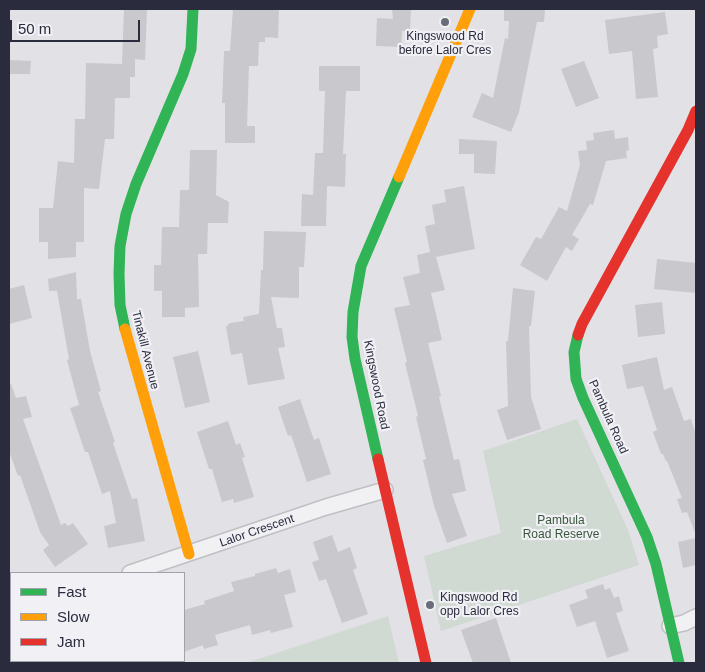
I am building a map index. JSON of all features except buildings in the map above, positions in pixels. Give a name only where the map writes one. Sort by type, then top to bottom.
[{"type":"street","name":"Tinakill Avenue","points":[[189,554],[125,331],[120,305],[119,274],[120,246],[126,214],[136,184],[183,74],[191,49],[194,9]]},
{"type":"street","name":"Kingswood Road","points":[[426,663],[355,359],[352,337],[352,312],[361,266],[470,9]]},
{"type":"street","name":"Pambula Road","points":[[679,663],[656,564],[647,537],[583,398],[576,380],[574,352],[582,324],[688,130],[696,111]]},
{"type":"street","name":"Lalor Crescent","points":[[133,572],[326,507],[385,490]]},
{"type":"street","points":[[670,626],[696,618]]},
{"type":"green space","name":"Pambula Road Reserve","points":[[577,419],[628,530],[639,565],[441,631],[424,556],[501,533],[483,451]]},
{"type":"green space","points":[[388,616],[399,663],[246,663]]},
{"type":"traffic: fast","points":[[125,329],[120,305],[119,274],[120,246],[126,214],[136,184],[183,74],[191,49],[193,9]]},
{"type":"traffic: fast","points":[[378,459],[355,359],[352,337],[353,312],[361,266],[399,177]]},
{"type":"traffic: fast","points":[[578,335],[574,352],[576,379],[647,537],[656,564],[679,663]]},
{"type":"traffic: slow","points":[[399,177],[470,9]]},
{"type":"traffic: slow","points":[[125,329],[189,554]]},
{"type":"traffic: jam","points":[[578,335],[582,324],[688,130],[696,111]]},
{"type":"traffic: jam","points":[[378,459],[426,663]]},
{"type":"place","name":"Kingswood Rd before Lalor Cres","points":[[445,22]]},
{"type":"place","name":"Kingswood Rd opp Lalor Cres","points":[[430,605]]}]
